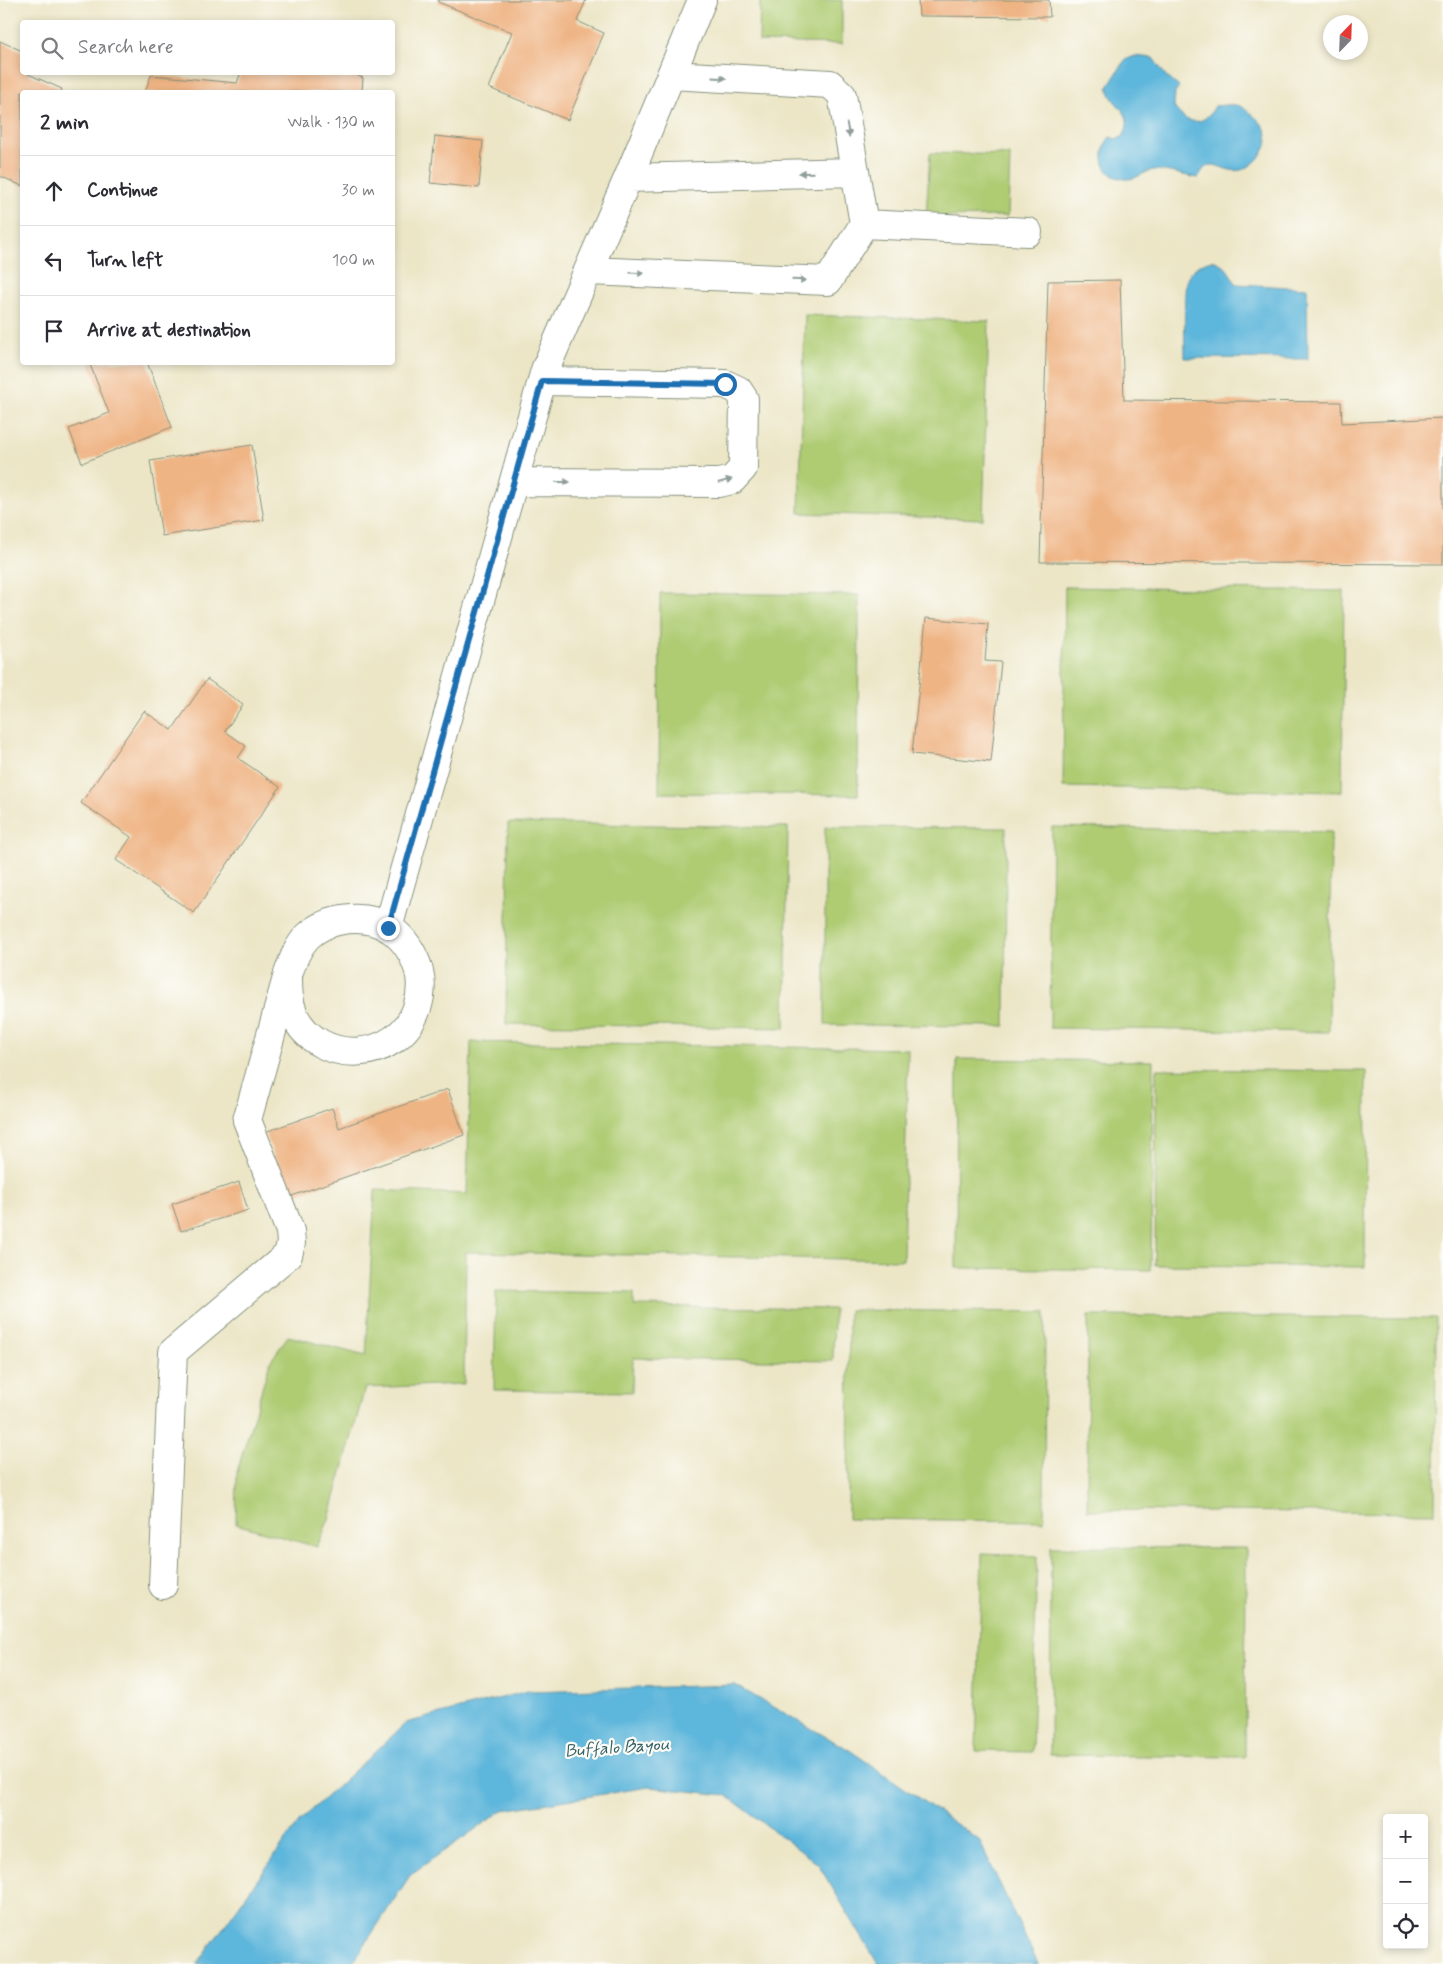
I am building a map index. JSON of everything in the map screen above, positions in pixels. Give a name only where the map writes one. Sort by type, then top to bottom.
[{"type":"lane","points":[[388,928],[542,381],[702,0]]},
{"type":"lane","points":[[588,271],[828,281],[864,224],[842,95],[830,84],[671,75]]},
{"type":"lane","points":[[628,178],[855,172]]},
{"type":"lane","points":[[864,224],[1028,232]]},
{"type":"lane","points":[[514,482],[719,483],[732,480],[743,468],[744,399],[738,390],[725,384],[542,381]]},
{"type":"lane","points":[[163,1585],[173,1352],[288,1255],[291,1243],[290,1231],[247,1120],[288,974],[295,953],[308,937],[326,925],[347,919],[368,920],[388,928],[404,941],[415,958],[421,977],[420,997],[414,1017],[402,1033],[385,1045],[366,1052],[346,1052],[325,1046],[307,1033],[294,1016],[288,995],[288,974]]},
{"type":"green space","points":[[760,0],[842,0],[842,44],[759,42]]},
{"type":"green space","points":[[930,153],[1010,155],[1008,216],[926,217]]},
{"type":"green space","points":[[805,315],[989,321],[983,519],[799,513]]},
{"type":"green space","points":[[1065,587],[1344,591],[1342,792],[1063,787]]},
{"type":"green space","points":[[660,593],[859,595],[858,795],[659,793]]},
{"type":"green space","points":[[508,823],[788,827],[785,1028],[506,1024]]},
{"type":"green space","points":[[825,827],[1006,828],[1005,1026],[825,1025]]},
{"type":"green space","points":[[1052,827],[1331,832],[1329,1032],[1050,1028]]},
{"type":"green space","points":[[471,1042],[908,1049],[903,1260],[466,1252],[464,1384],[365,1388],[329,1519],[317,1547],[236,1524],[237,1472],[270,1362],[288,1336],[366,1356],[375,1190],[467,1194]]},
{"type":"green space","points":[[957,1059],[1153,1061],[1151,1270],[956,1268]]},
{"type":"green space","points":[[1156,1069],[1366,1071],[1365,1267],[1155,1265]]},
{"type":"green space","points":[[496,1291],[634,1293],[634,1306],[834,1309],[833,1361],[633,1358],[632,1392],[494,1390]]},
{"type":"green space","points":[[849,1310],[1045,1312],[1044,1521],[848,1519]]},
{"type":"green space","points":[[1088,1316],[1436,1318],[1435,1513],[1087,1510]]},
{"type":"green space","points":[[1051,1547],[1246,1548],[1245,1757],[1050,1755]]},
{"type":"green space","points":[[982,1554],[1037,1556],[1032,1752],[976,1751]]},
{"type":"water","points":[[1135,56],[1153,58],[1166,76],[1179,87],[1175,92],[1174,107],[1184,118],[1190,121],[1201,121],[1206,118],[1215,106],[1237,105],[1248,111],[1260,122],[1266,131],[1267,143],[1257,160],[1247,168],[1236,171],[1211,165],[1203,170],[1198,178],[1167,171],[1152,170],[1131,179],[1126,179],[1119,178],[1108,171],[1103,160],[1106,142],[1110,137],[1116,139],[1123,137],[1127,128],[1127,121],[1122,110],[1110,94],[1108,87],[1125,60]]},
{"type":"water","points":[[1212,260],[1224,266],[1236,284],[1307,288],[1308,359],[1185,358],[1187,279],[1197,266]]},
{"type":"water","name":"Buffalo Bayou","points":[[735,1685],[851,1751],[979,1840],[1038,1964],[878,1964],[818,1864],[726,1795],[649,1787],[503,1810],[411,1874],[352,1964],[197,1964],[299,1822],[406,1723],[528,1691]]},
{"type":"building","points":[[438,0],[586,0],[577,21],[604,33],[568,120],[489,88],[512,32],[438,2]]},
{"type":"building","points":[[918,0],[1049,0],[1050,17],[919,16]]},
{"type":"building","points":[[0,41],[20,50],[20,75],[30,75],[62,89],[20,90],[20,185],[0,176]]},
{"type":"building","points":[[151,75],[237,83],[240,75],[356,75],[363,78],[362,90],[146,90]]},
{"type":"building","points":[[435,136],[483,141],[479,188],[430,183]]},
{"type":"building","points":[[1120,280],[1124,400],[1341,402],[1342,423],[1443,418],[1443,564],[1040,562],[1048,281]]},
{"type":"building","points":[[90,365],[148,365],[172,427],[82,463],[69,429],[109,413]]},
{"type":"building","points":[[252,445],[264,520],[162,536],[150,461]]},
{"type":"building","points":[[926,618],[988,624],[985,661],[1001,662],[991,762],[912,754]]},
{"type":"building","points":[[207,679],[243,705],[225,731],[246,746],[238,758],[280,787],[194,913],[116,860],[131,837],[81,803],[144,711],[172,730]]},
{"type":"building","points":[[448,1089],[464,1135],[289,1197],[265,1132],[332,1108],[339,1128]]},
{"type":"building","points":[[239,1182],[248,1210],[181,1231],[172,1204]]},
{"type":"route","points":[[388,928],[542,381],[725,384]]}]
